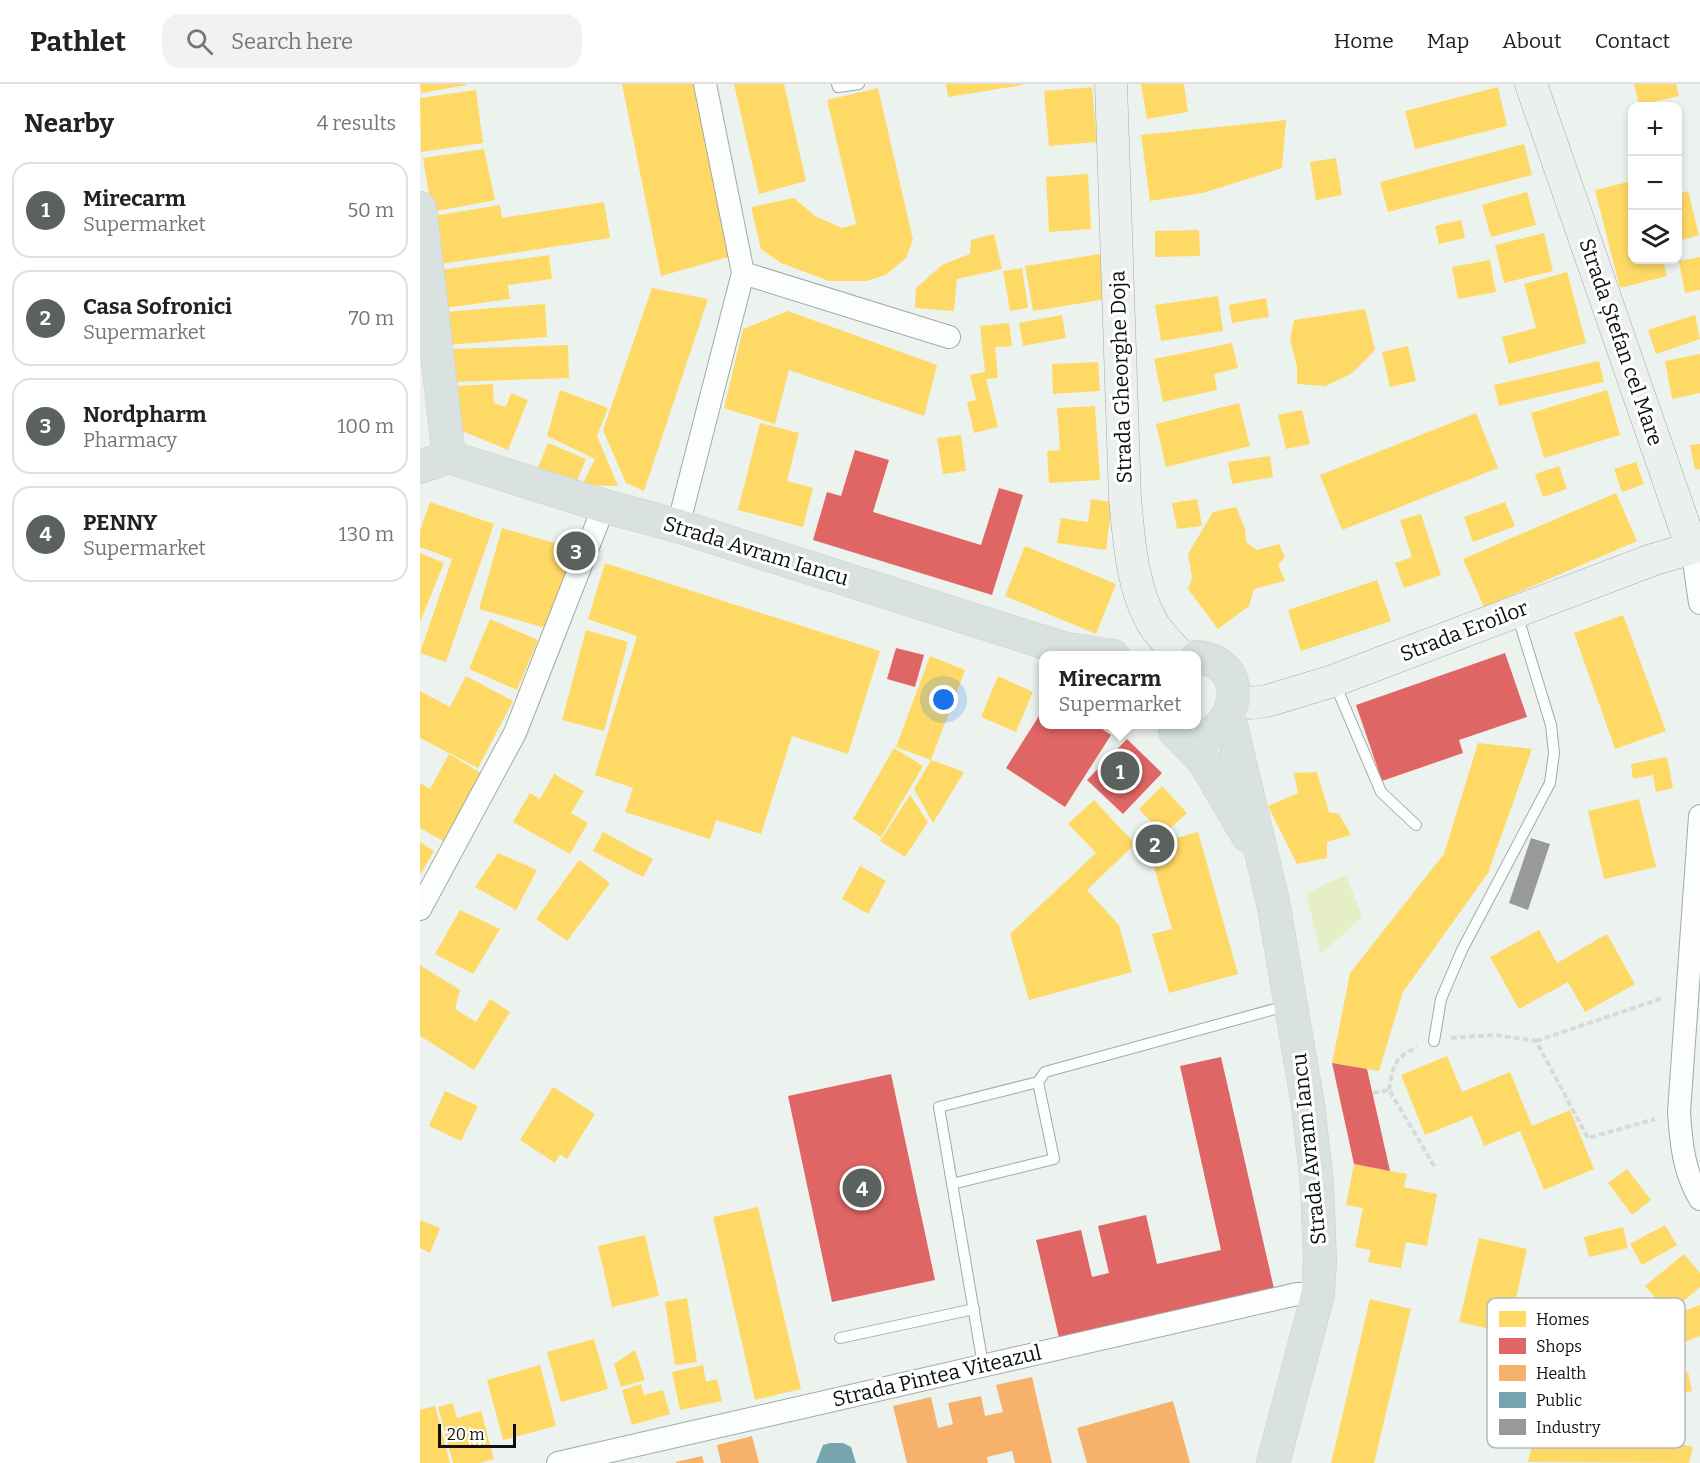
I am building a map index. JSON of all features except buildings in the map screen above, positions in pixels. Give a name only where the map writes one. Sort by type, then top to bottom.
[{"type":"main road","name":"Strada Gheorghe Doja","points":[[1111,84],[1125,499],[1130,545],[1142,597],[1155,627],[1176,651]]},
{"type":"main road","name":"Strada Ștefan cel Mare","points":[[1531,84],[1692,548]]},
{"type":"main road","points":[[420,208],[435,462]]},
{"type":"main road","name":"Strada Avram Iancu","points":[[435,462],[678,526],[1066,651]]},
{"type":"main road","name":"Strada Eroilor","points":[[1232,707],[1267,701],[1333,681],[1516,610],[1652,560],[1692,548]]},
{"type":"main road","name":"Strada Avram Iancu","points":[[1201,657],[1206,658],[1226,672],[1232,684],[1232,707],[1274,902],[1292,1004],[1308,1105],[1317,1184],[1320,1259],[1318,1294],[1273,1463]]},
{"type":"main road","points":[[1174,729],[1194,737],[1212,732],[1232,707]]},
{"type":"main road","name":"Strada Avram Iancu","points":[[1172,729],[1204,761],[1247,833],[1274,902]]},
{"type":"street","points":[[678,526],[743,273],[705,84]]},
{"type":"street","points":[[743,273],[949,337]]},
{"type":"street","points":[[420,909],[515,732],[604,506]]},
{"type":"street","name":"Strada Ștefan cel Mare","points":[[1692,548],[1700,603]]},
{"type":"street","points":[[1700,816],[1679,1112],[1681,1142],[1700,1199]]},
{"type":"street","name":"Strada Pintea Viteazul","points":[[558,1463],[1297,1293],[1318,1294]]},
{"type":"lane","points":[[837,84],[838,87],[859,84]]},
{"type":"lane","points":[[1434,1041],[1441,999],[1462,950],[1550,783],[1554,753],[1551,725],[1516,610]]},
{"type":"lane","points":[[1333,681],[1381,792],[1416,825]]},
{"type":"lane","points":[[983,1365],[939,1107],[1038,1082],[1045,1072],[1292,1004]]},
{"type":"lane","points":[[952,1184],[1054,1159],[1038,1082]]},
{"type":"lane","points":[[840,1338],[974,1309]]},
{"type":"path","points":[[1435,1167],[1389,1090],[1393,1068],[1400,1055],[1434,1041],[1448,1038],[1494,1035],[1536,1041],[1686,990]]},
{"type":"path","points":[[1536,1041],[1588,1138],[1679,1112]]},
{"type":"path","points":[[1373,1093],[1389,1090]]},
{"type":"green space","points":[[1346,875],[1362,917],[1321,954],[1306,893]]},
{"type":"place","name":"Nordpharm","points":[[576,551]]},
{"type":"place","name":"Mirecarm","points":[[1120,771]]},
{"type":"place","name":"Casa Sofronici","points":[[1155,844]]},
{"type":"place","name":"PENNY","points":[[862,1188]]}]
